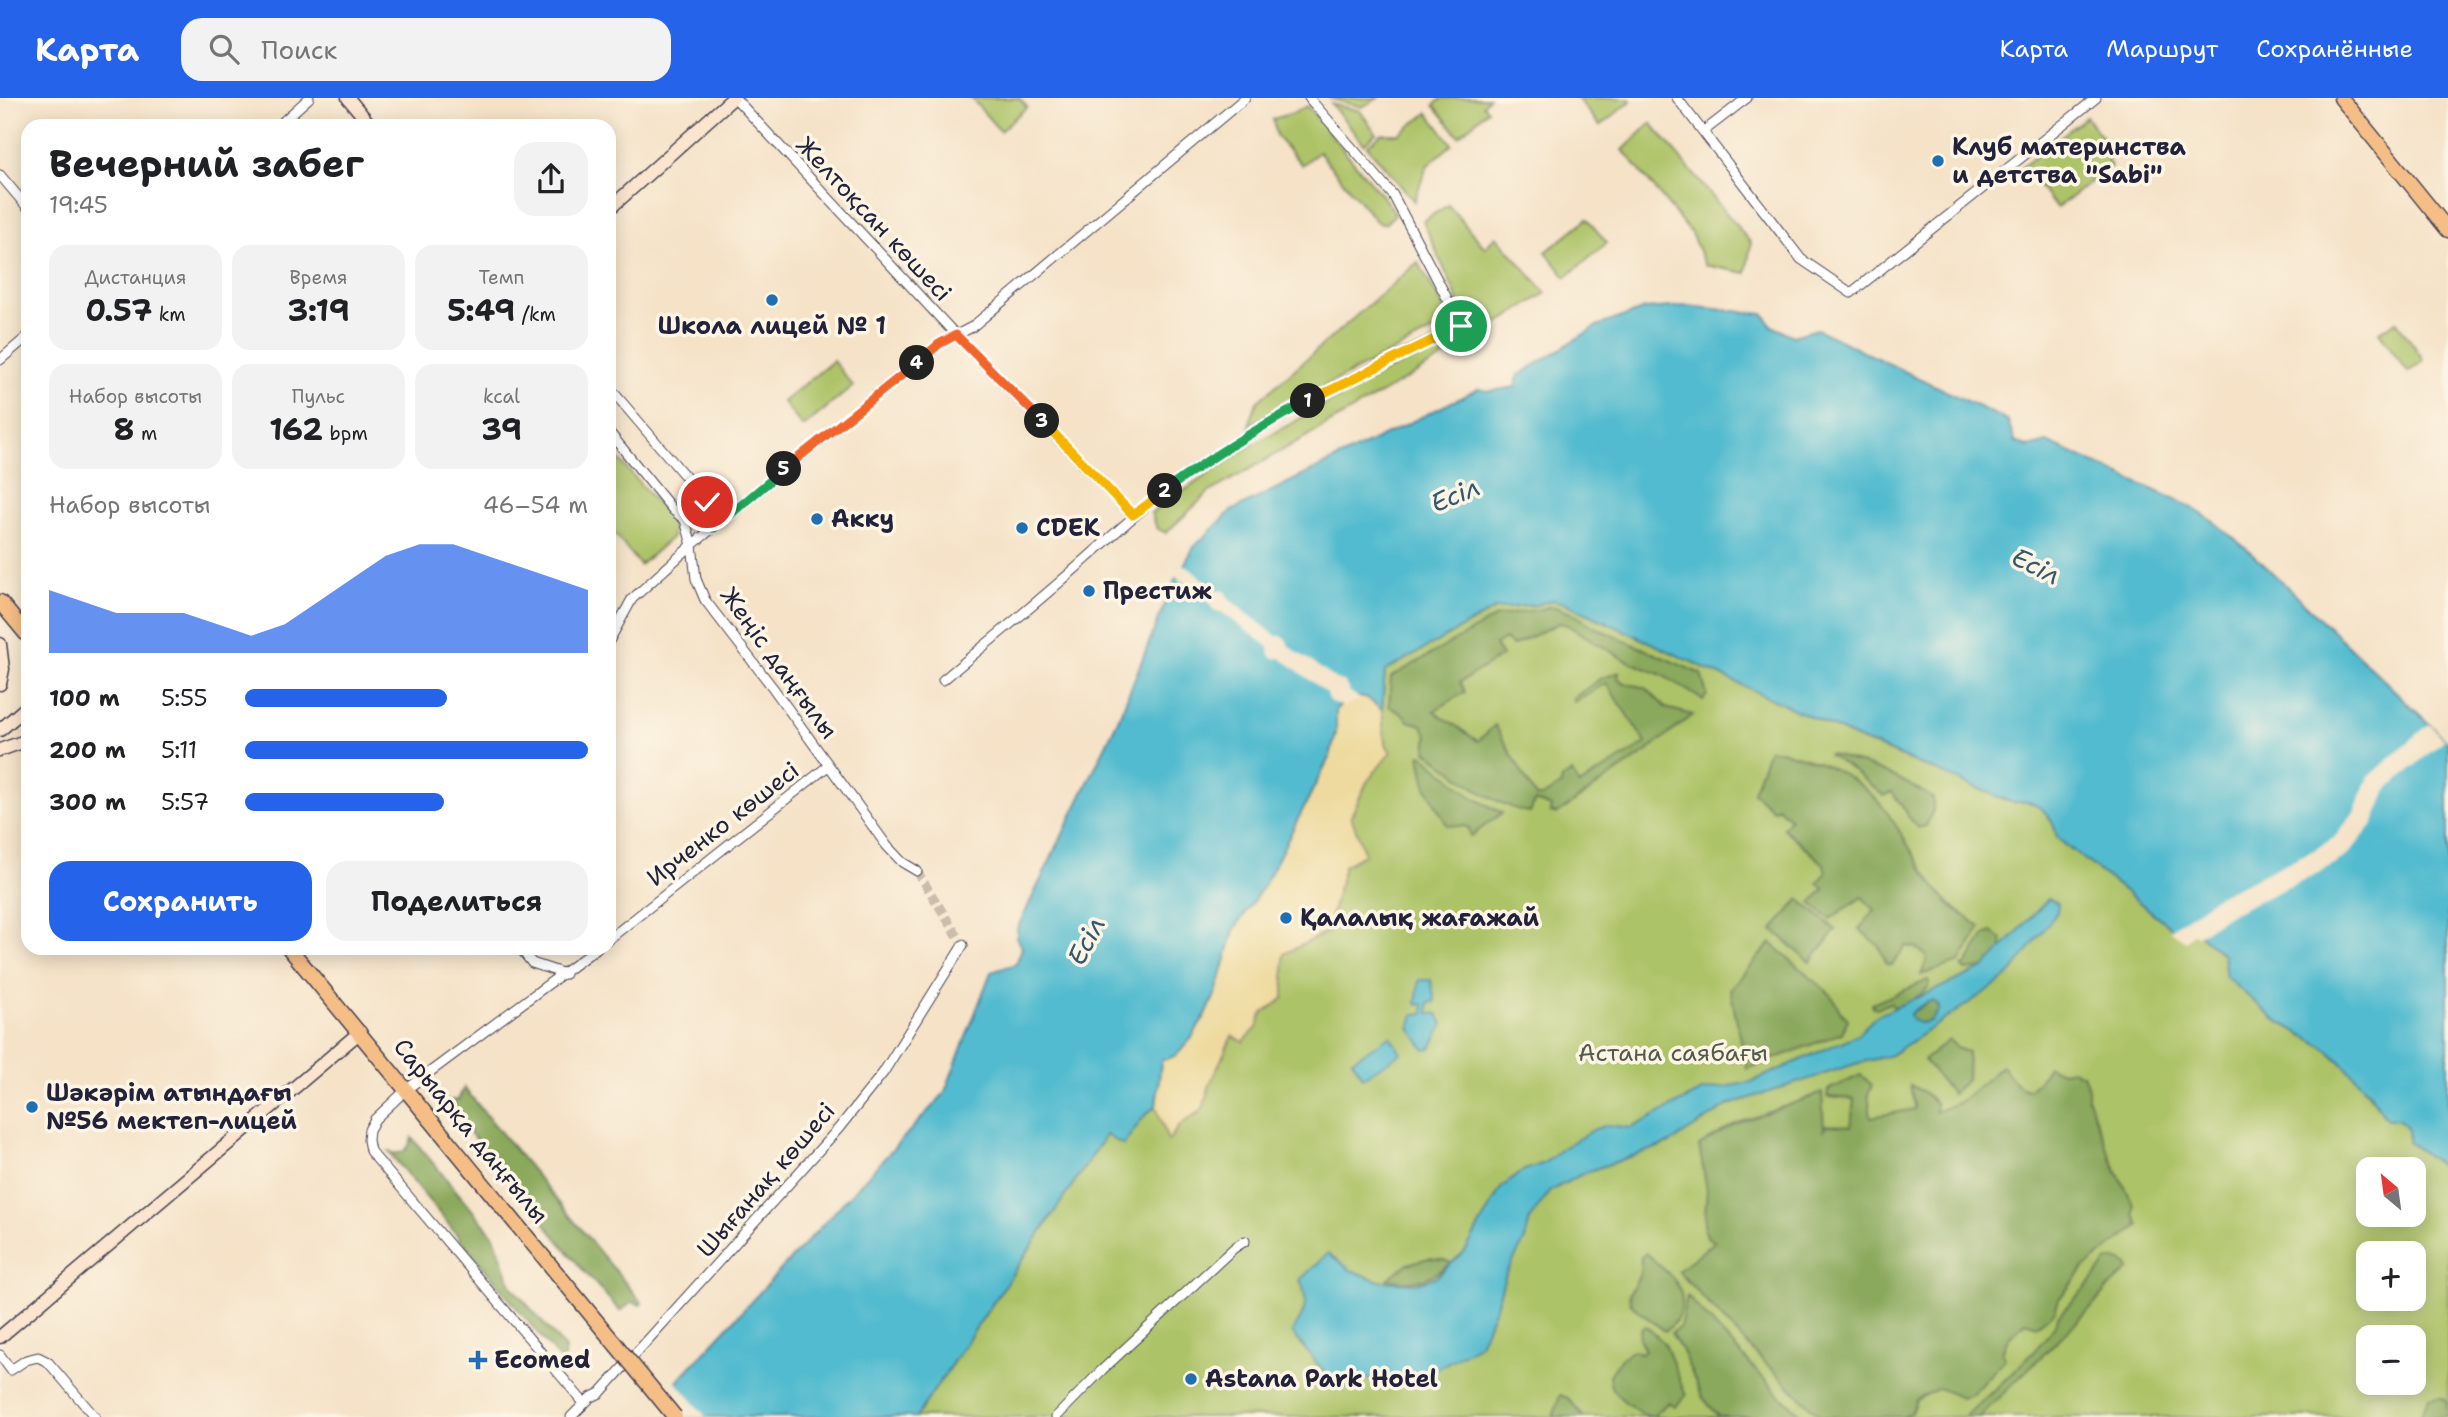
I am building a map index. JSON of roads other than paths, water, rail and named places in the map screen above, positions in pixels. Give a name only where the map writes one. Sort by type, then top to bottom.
[{"type":"main road","points":[[2341,98],[2448,230]]},
{"type":"main road","points":[[0,602],[21,628]]},
{"type":"main road","name":"Сарыарқа даңғылы","points":[[295,955],[675,1417]]},
{"type":"street","points":[[286,119],[309,98]]},
{"type":"street","points":[[348,98],[365,119]]},
{"type":"street","points":[[616,203],[734,98]]},
{"type":"street","name":"Желтоқсан көшесі","points":[[734,98],[956,335],[1133,515]]},
{"type":"street","points":[[616,628],[632,599],[692,545],[939,344],[972,327],[1245,98]]},
{"type":"street","points":[[943,680],[1061,581],[1133,515],[1198,467],[1263,425],[1339,384],[1461,326],[1392,195],[1309,98]]},
{"type":"street","points":[[1677,98],[1801,259],[1851,293],[2095,98]]},
{"type":"street","points":[[1704,131],[1747,98]]},
{"type":"street","points":[[0,175],[21,200]]},
{"type":"street","points":[[0,360],[21,342]]},
{"type":"street","points":[[616,395],[707,502],[714,528]]},
{"type":"street","name":"Жеңіс даңғылы","points":[[616,441],[673,510],[685,520],[692,545],[696,579],[705,600],[773,688],[887,846],[902,862],[917,871]]},
{"type":"street","points":[[0,644],[3,669],[0,684]]},
{"type":"street","points":[[0,730],[21,712]]},
{"type":"street","points":[[0,750],[21,742]]},
{"type":"street","name":"Ирченко көшесі","points":[[616,933],[828,766]]},
{"type":"street","name":"Шығанақ көшесі","points":[[570,1417],[584,1403],[600,1393],[839,1128],[883,1073],[963,945]]},
{"type":"street","points":[[526,955],[532,963],[565,974]]},
{"type":"street","points":[[584,1403],[370,1151],[368,1140],[369,1130],[375,1119],[407,1089],[588,955]]},
{"type":"street","points":[[0,1337],[360,1032]]},
{"type":"street","points":[[1056,1417],[1102,1370],[1234,1248],[1245,1241]]},
{"type":"street","points":[[0,1355],[11,1370],[26,1360],[38,1357],[48,1362],[95,1417]]},
{"type":"water","name":"Есіл","points":[[1687,306],[1764,314],[1772,326],[1793,336],[1817,329],[2008,421],[2015,442],[2028,447],[2047,442],[2189,506],[2213,521],[2254,555],[2448,742],[2448,1171],[2408,1142],[2405,1124],[2387,1119],[2367,1090],[2337,1058],[2321,1045],[2274,1019],[2226,977],[2223,955],[2194,929],[2172,928],[2057,838],[2048,816],[2037,805],[2013,803],[1854,737],[1565,603],[1552,600],[1536,605],[1495,609],[1385,671],[1382,710],[1366,697],[1350,698],[1336,709],[1336,733],[1330,756],[1266,882],[1234,930],[1217,990],[1208,1011],[1191,1039],[1177,1055],[1161,1061],[1156,1106],[1146,1114],[1123,1145],[1106,1135],[916,1417],[647,1417],[944,1094],[991,972],[1016,964],[1022,948],[1017,938],[1017,929],[1118,720],[1171,588],[1194,547],[1231,511],[1478,389],[1490,391],[1515,387],[1518,376],[1597,326],[1645,309]]},
{"type":"water","points":[[2048,899],[2058,903],[2057,912],[2009,976],[1891,1055],[1729,1105],[1670,1143],[1584,1173],[1550,1191],[1530,1219],[1525,1240],[1506,1274],[1480,1344],[1419,1379],[1380,1382],[1354,1375],[1348,1386],[1336,1386],[1292,1332],[1305,1307],[1305,1294],[1300,1280],[1328,1253],[1351,1270],[1379,1281],[1417,1283],[1436,1277],[1465,1251],[1501,1188],[1522,1171],[1544,1163],[1561,1149],[1595,1129],[1608,1125],[1631,1128],[1702,1091],[1751,1082],[1857,1035],[1876,1016],[1984,968]],"holes":[[[1933,1001],[1939,1006],[1931,1021],[1920,1023],[1912,1020],[1910,1014],[1925,1003]]]},
{"type":"water","points":[[1419,980],[1431,980],[1435,1002],[1428,1003],[1429,1013],[1438,1014],[1443,1024],[1431,1048],[1425,1050],[1410,1028],[1414,1014],[1424,1013],[1423,1004],[1416,1004]]},
{"type":"water","points":[[1390,1036],[1401,1053],[1363,1077],[1352,1060]]},
{"type":"tunnel","points":[[917,871],[963,945]]},
{"type":"place","name":"Клуб материнства и детства \"Sabi\"","points":[[1938,161]]},
{"type":"place","name":"Школа лицей № 1","points":[[772,300]]},
{"type":"place","name":"Акку","points":[[817,519]]},
{"type":"place","name":"CDEK","points":[[1022,528]]},
{"type":"place","name":"Престиж","points":[[1089,591]]},
{"type":"place","name":"Қалалық жағажай","points":[[1286,918]]},
{"type":"place","name":"Шәкәрім атындағы №56 мектеп-лицей","points":[[32,1107]]},
{"type":"place","name":"Ecomed","points":[[478,1360]]},
{"type":"place","name":"Astana Park Hotel","points":[[1191,1379]]},
{"type":"park label","name":"Астана саябағы","points":[[1673,1053]]}]
